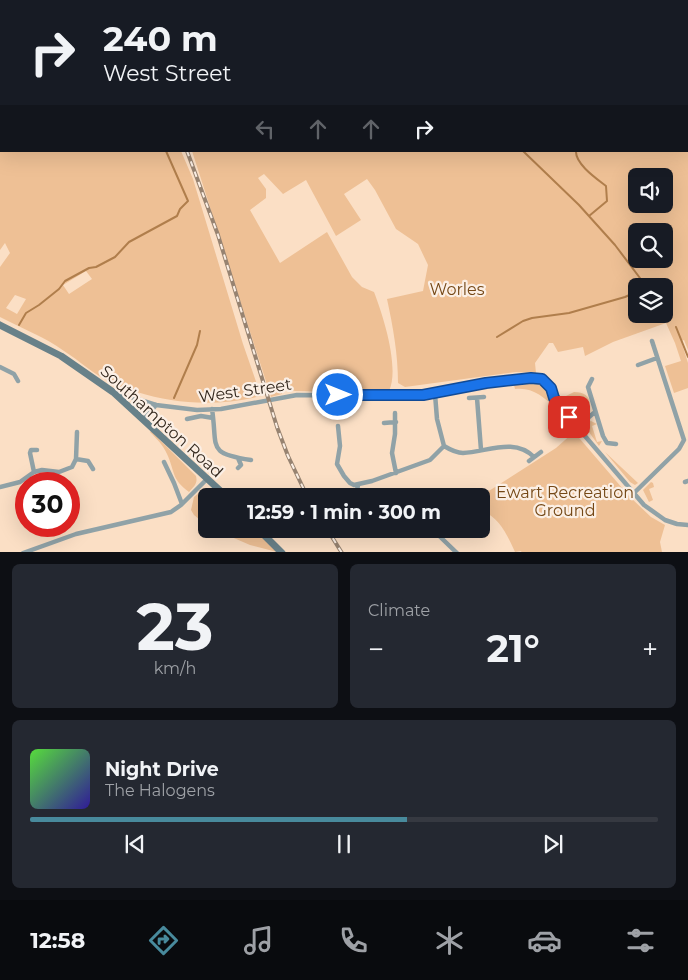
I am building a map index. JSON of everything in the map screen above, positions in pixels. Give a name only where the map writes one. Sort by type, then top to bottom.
[{"type":"street","name":"Southampton Road","points":[[0,324],[61,356],[113,392],[218,488]]},
{"type":"street","points":[[634,493],[674,454],[684,440],[652,341]]},
{"type":"street","points":[[638,364],[657,358]]},
{"type":"street","points":[[0,367],[14,374],[18,381]]},
{"type":"street","name":"West Street","points":[[113,392],[156,405],[184,409],[212,409],[297,395],[412,396],[435,394],[486,383],[531,378],[542,379],[551,388],[554,398],[561,408],[644,505],[665,520],[676,524],[688,525]]},
{"type":"street","points":[[592,379],[588,387],[605,440],[607,443],[616,444]]},
{"type":"street","points":[[435,394],[437,419],[444,446]]},
{"type":"street","points":[[469,398],[484,397]]},
{"type":"street","points":[[477,398],[481,450]]},
{"type":"street","points":[[144,419],[156,405]]},
{"type":"street","points":[[552,406],[571,429],[595,412]]},
{"type":"street","points":[[212,409],[214,439],[217,448],[226,455],[251,460]]},
{"type":"street","points":[[395,413],[396,422],[392,452],[396,473]]},
{"type":"street","points":[[187,419],[201,416],[213,418]]},
{"type":"street","points":[[384,423],[396,422]]},
{"type":"street","points":[[338,426],[340,446],[338,466],[350,483],[358,485],[430,460],[444,446]]},
{"type":"street","points":[[37,450],[30,450],[34,472],[42,470],[59,472],[66,470],[72,467],[76,459],[77,435],[69,437]]},
{"type":"street","points":[[444,446],[462,453],[514,446],[523,448],[534,457]]},
{"type":"street","points":[[529,461],[541,452]]},
{"type":"street","points":[[238,458],[240,465],[238,468]]},
{"type":"street","points":[[76,459],[88,461],[93,468]]},
{"type":"street","points":[[164,462],[182,504]]},
{"type":"street","points":[[23,552],[76,534],[140,518],[166,514],[182,504],[208,478]]},
{"type":"street","points":[[0,487],[15,483]]},
{"type":"street","points":[[267,538],[282,552]]},
{"type":"street","points":[[440,538],[456,552]]},
{"type":"green space","points":[[0,152],[181,152],[193,179],[243,344],[261,396],[214,403],[183,402],[137,392],[105,380],[49,341],[0,317],[0,267],[10,253],[5,243],[0,250]],"holes":[[[86,271],[92,279],[69,294],[63,285]],[[15,295],[26,299],[17,314],[6,308]]]},
{"type":"green space","name":"Worles","points":[[192,152],[688,152],[688,350],[684,340],[681,341],[688,363],[688,388],[674,393],[665,366],[681,361],[666,323],[613,342],[585,356],[583,347],[558,352],[553,343],[549,343],[535,363],[536,373],[516,372],[405,387],[398,383],[395,341],[387,299],[423,291],[428,265],[418,244],[396,229],[367,179],[344,194],[361,220],[336,236],[306,180],[283,194],[264,174],[258,178],[266,189],[266,198],[250,210],[280,263],[327,232],[352,277],[362,287],[374,292],[386,327],[393,369],[389,391],[384,393],[295,391],[288,389],[282,384],[282,394],[271,397]]},
{"type":"green space","points":[[537,380],[545,384],[556,408],[532,391],[515,389],[514,385],[517,382]]},
{"type":"green space","points":[[574,392],[585,394],[588,397],[588,408],[580,415],[573,413],[565,402],[566,396]]},
{"type":"green space","points":[[591,421],[597,424],[592,426],[597,442],[602,441],[599,446],[586,428],[588,422]]},
{"type":"green space","points":[[151,431],[196,476],[196,483],[189,492],[176,479],[170,460]]},
{"type":"green space","name":"Ewart Recreation Ground","points":[[574,432],[629,496],[651,517],[665,525],[660,542],[662,552],[515,552],[506,533],[498,522],[490,516],[490,490],[556,448]]},
{"type":"green space","points":[[605,452],[638,483],[635,485],[630,482]]},
{"type":"green space","points":[[651,482],[654,487],[649,489],[653,500],[649,502],[643,490]]},
{"type":"green space","points":[[198,494],[198,518],[191,510],[194,497]]},
{"type":"green space","points":[[234,538],[263,538],[277,552],[250,545]]},
{"type":"waterway","points":[[19,325],[26,313],[59,289],[65,281],[115,257],[129,242],[177,216],[180,209],[188,201],[166,152]]},
{"type":"waterway","points":[[524,152],[579,205],[615,245],[640,278]]},
{"type":"waterway","points":[[576,152],[583,166],[606,186],[607,201],[589,216]]},
{"type":"waterway","points":[[497,337],[523,321],[532,318],[569,313],[628,296]]},
{"type":"waterway","points":[[676,327],[688,357]]},
{"type":"waterway","points":[[174,398],[197,345],[200,331]]},
{"type":"railway","points":[[187,152],[218,235],[277,427],[303,488]]},
{"type":"railway","points":[[333,538],[341,552]]},
{"type":"route","points":[[338,395],[412,396],[435,394],[466,386],[505,380],[542,379],[547,382],[554,398],[569,417]]}]
